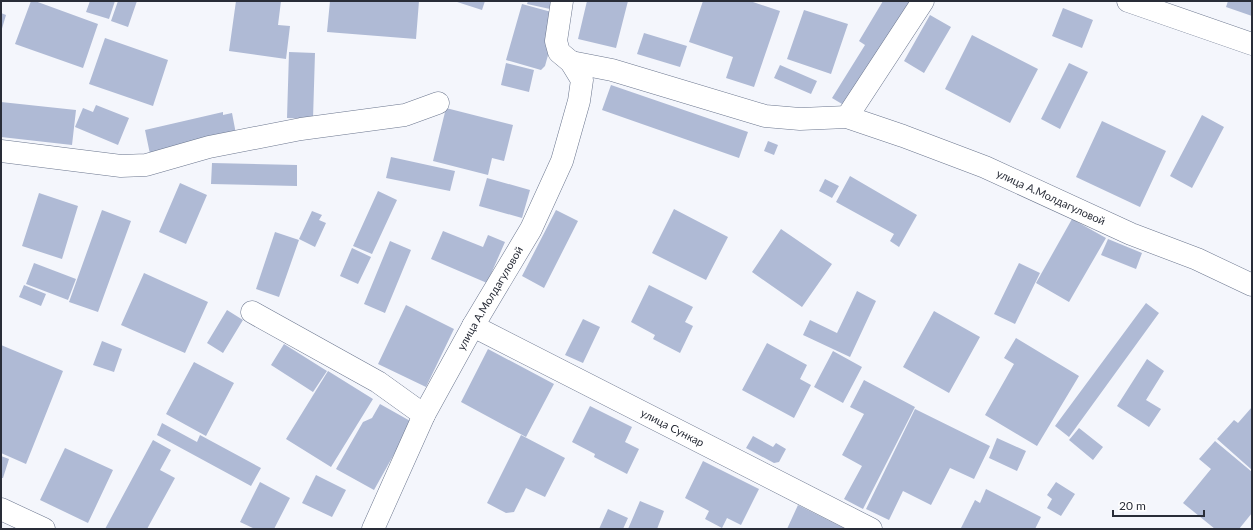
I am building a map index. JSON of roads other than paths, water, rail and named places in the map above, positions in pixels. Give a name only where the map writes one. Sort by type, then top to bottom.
[{"type":"street","name":"улица А.Молдагуловой","points":[[373,529],[424,415],[473,326],[531,229],[562,161],[579,101],[582,80],[571,62],[558,52],[556,40],[562,1]]},
{"type":"street","points":[[847,117],[923,1]]},
{"type":"street","points":[[1128,1],[1252,44]]},
{"type":"street","name":"улица А.Молдагуловой","points":[[571,62],[612,70],[765,116],[800,119],[847,117],[903,136],[984,167],[1131,234],[1197,259],[1252,285]]},
{"type":"street","points":[[1,151],[121,166],[146,165],[209,147],[262,136],[301,129],[405,115],[438,102]]},
{"type":"street","points":[[252,312],[378,382],[424,415]]},
{"type":"street","name":"улица Сункар","points":[[473,326],[871,529]]},
{"type":"street","points":[[1,509],[44,529]]}]
